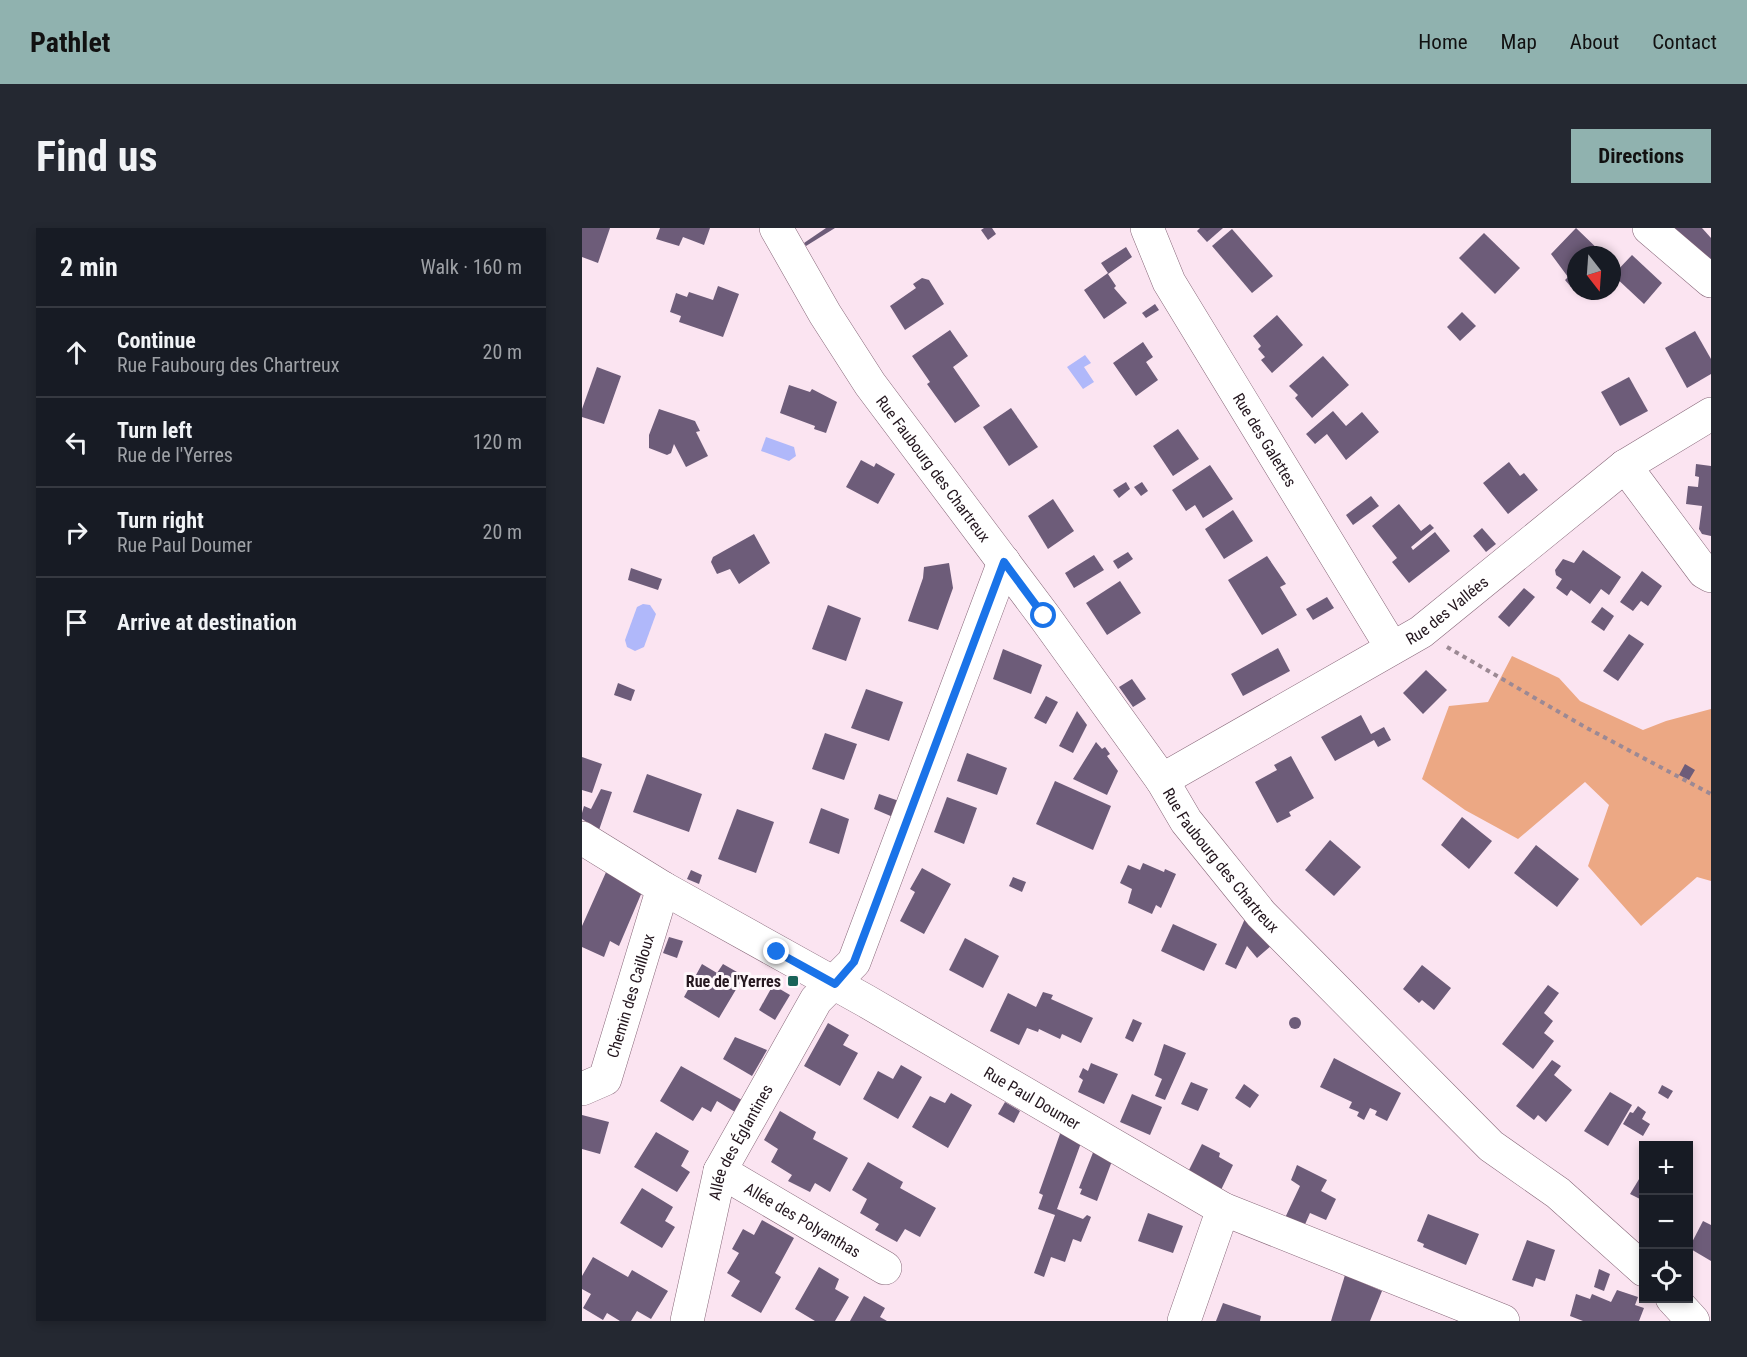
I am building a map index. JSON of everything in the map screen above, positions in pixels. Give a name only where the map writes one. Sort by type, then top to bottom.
[{"type":"street","name":"Rue Faubourg des Chartreux","points":[[776,228],[825,314],[870,384],[1004,562],[1162,780],[1186,821],[1261,914],[1491,1146],[1558,1193],[1639,1266]]},
{"type":"street","name":"Rue des Galettes","points":[[1147,228],[1169,282],[1392,648]]},
{"type":"street","points":[[1649,228],[1711,282]]},
{"type":"street","name":"Rue des Vallées","points":[[1162,780],[1421,632],[1625,466],[1711,414]]},
{"type":"street","points":[[1625,466],[1704,572],[1711,576]]},
{"type":"street","points":[[835,984],[854,962],[1004,562]]},
{"type":"street","name":"Rue Paul Doumer","points":[[582,837],[663,888],[835,984],[1223,1209],[1503,1321]]},
{"type":"street","name":"Chemin des Cailloux","points":[[582,1089],[605,1079],[663,888]]},
{"type":"street","name":"Allée des Églantines","points":[[687,1321],[720,1171],[816,1000],[835,984]]},
{"type":"street","name":"Allée des Polyanthas","points":[[720,1171],[885,1268]]},
{"type":"street","points":[[1184,1321],[1223,1209]]},
{"type":"street","points":[[1676,1303],[1693,1321]]},
{"type":"path","points":[[1421,632],[1585,727],[1711,794]]},
{"type":"shaded area","points":[[1512,656],[1559,678],[1580,701],[1643,730],[1666,721],[1711,709],[1711,881],[1697,877],[1641,926],[1588,866],[1609,805],[1585,782],[1518,839],[1465,810],[1422,779],[1449,706],[1488,702]]},
{"type":"water","points":[[1085,355],[1091,363],[1084,367],[1094,382],[1083,389],[1067,367]]},
{"type":"water","points":[[766,437],[794,447],[796,456],[789,461],[761,451]]},
{"type":"water","points":[[643,604],[650,605],[656,614],[644,647],[635,651],[627,647],[625,640],[637,607]]},
{"type":"building","points":[[582,228],[610,228],[598,263],[582,257]]},
{"type":"building","points":[[660,228],[710,228],[704,245],[683,237],[679,246],[656,239]]},
{"type":"building","points":[[826,228],[835,228],[806,246],[804,243]]},
{"type":"building","points":[[992,228],[996,234],[988,240],[981,230]]},
{"type":"building","points":[[1200,228],[1223,228],[1207,242],[1197,231]]},
{"type":"building","points":[[1576,228],[1595,246],[1567,246],[1567,276],[1551,254]]},
{"type":"building","points":[[1668,228],[1702,228],[1711,238],[1711,276]]},
{"type":"building","points":[[1232,229],[1273,276],[1252,293],[1212,246]]},
{"type":"building","points":[[1484,233],[1520,268],[1495,294],[1459,258]]},
{"type":"building","points":[[1126,247],[1132,257],[1108,274],[1116,286],[1114,288],[1127,303],[1104,319],[1084,290],[1108,273],[1101,263]]},
{"type":"building","points":[[1632,255],[1662,283],[1644,304],[1621,282],[1621,267]]},
{"type":"building","points":[[922,278],[929,280],[944,304],[905,330],[890,306],[916,288],[913,284]]},
{"type":"building","points":[[718,286],[739,294],[723,337],[679,322],[681,316],[670,312],[676,293],[687,297],[689,292],[713,300]]},
{"type":"building","points":[[1155,304],[1159,310],[1146,318],[1142,313]]},
{"type":"building","points":[[1462,312],[1476,326],[1460,341],[1447,327]]},
{"type":"building","points":[[1277,315],[1303,345],[1272,373],[1261,360],[1265,357],[1258,349],[1261,346],[1253,336]]},
{"type":"building","points":[[950,330],[968,356],[953,367],[980,406],[955,423],[927,384],[930,382],[912,356]]},
{"type":"building","points":[[1695,331],[1711,359],[1711,374],[1687,388],[1665,348]]},
{"type":"building","points":[[1143,342],[1153,357],[1146,362],[1158,380],[1136,396],[1113,363]]},
{"type":"building","points":[[1323,356],[1349,385],[1312,418],[1295,398],[1298,395],[1289,386]]},
{"type":"building","points":[[597,367],[621,376],[604,424],[582,417],[582,409]]},
{"type":"building","points":[[1629,377],[1648,411],[1620,426],[1601,392]]},
{"type":"building","points":[[789,385],[810,392],[812,389],[837,402],[826,433],[814,429],[815,426],[780,413]]},
{"type":"building","points":[[1011,408],[1038,447],[1009,466],[983,427]]},
{"type":"building","points":[[659,409],[695,421],[700,431],[696,432],[708,456],[686,467],[674,444],[671,453],[667,455],[649,448],[649,435]]},
{"type":"building","points":[[1333,411],[1346,426],[1362,412],[1379,432],[1346,460],[1327,434],[1315,444],[1306,434]]},
{"type":"building","points":[[1178,429],[1199,459],[1173,476],[1153,446]]},
{"type":"building","points":[[861,460],[874,467],[876,463],[895,474],[878,504],[846,487]]},
{"type":"building","points":[[1509,462],[1520,476],[1524,473],[1538,490],[1508,514],[1483,483]]},
{"type":"building","points":[[1696,464],[1711,466],[1711,536],[1702,534],[1699,529],[1702,506],[1686,504],[1688,486],[1698,487],[1699,477],[1695,476]]},
{"type":"building","points":[[1210,465],[1233,499],[1203,518],[1195,505],[1186,511],[1172,490]]},
{"type":"building","points":[[1126,482],[1130,489],[1119,498],[1113,490]]},
{"type":"building","points":[[1142,482],[1148,491],[1141,496],[1134,487]]},
{"type":"building","points":[[1371,496],[1379,506],[1353,525],[1346,515]]},
{"type":"building","points":[[1053,499],[1074,531],[1048,549],[1028,516]]},
{"type":"building","points":[[1399,504],[1421,531],[1430,524],[1434,528],[1411,547],[1413,550],[1435,532],[1450,551],[1409,583],[1392,562],[1397,558],[1372,526]]},
{"type":"building","points":[[1233,510],[1253,541],[1224,559],[1205,529]]},
{"type":"building","points":[[1482,528],[1496,544],[1486,552],[1473,536]]},
{"type":"building","points":[[754,534],[770,563],[739,584],[730,569],[717,574],[711,562],[713,557]]},
{"type":"building","points":[[1583,550],[1621,577],[1609,595],[1601,589],[1590,604],[1571,590],[1567,596],[1556,588],[1562,579],[1556,575],[1555,570],[1563,559],[1574,563]]},
{"type":"building","points":[[1128,552],[1133,559],[1118,569],[1113,561]]},
{"type":"building","points":[[1094,555],[1104,570],[1074,588],[1065,573]]},
{"type":"building","points":[[1267,556],[1286,584],[1280,587],[1297,615],[1262,635],[1228,580]]},
{"type":"building","points":[[949,563],[953,588],[938,630],[908,621],[923,578],[924,567]]},
{"type":"building","points":[[631,568],[662,579],[658,590],[628,580]]},
{"type":"building","points":[[1642,571],[1662,586],[1648,606],[1641,601],[1633,611],[1620,602]]},
{"type":"building","points":[[1120,581],[1141,613],[1107,635],[1086,603]]},
{"type":"building","points":[[1524,588],[1535,597],[1509,627],[1498,617]]},
{"type":"building","points":[[1327,597],[1334,608],[1313,620],[1306,609]]},
{"type":"building","points":[[828,605],[861,618],[846,661],[812,649]]},
{"type":"building","points":[[1602,607],[1614,616],[1604,631],[1591,622]]},
{"type":"building","points":[[1629,634],[1644,644],[1618,681],[1603,671]]},
{"type":"building","points":[[1278,648],[1290,671],[1243,696],[1231,674]]},
{"type":"building","points":[[1003,649],[1042,665],[1031,694],[993,679]]},
{"type":"building","points":[[1426,670],[1447,690],[1423,714],[1403,693]]},
{"type":"building","points":[[1132,679],[1146,699],[1133,707],[1119,687]]},
{"type":"building","points":[[618,683],[635,690],[631,701],[614,695]]},
{"type":"building","points":[[866,689],[903,702],[889,741],[851,728]]},
{"type":"building","points":[[1046,696],[1058,702],[1046,724],[1034,718]]},
{"type":"building","points":[[1077,711],[1087,725],[1073,753],[1059,746]]},
{"type":"building","points":[[1361,715],[1371,734],[1384,727],[1391,740],[1378,747],[1374,740],[1335,761],[1321,737]]},
{"type":"building","points":[[825,733],[857,744],[844,780],[812,769]]},
{"type":"building","points":[[1096,742],[1102,749],[1105,747],[1110,754],[1107,756],[1118,771],[1107,795],[1073,779]]},
{"type":"building","points":[[967,753],[1007,768],[997,795],[957,781]]},
{"type":"building","points":[[1291,756],[1314,798],[1289,812],[1291,816],[1277,823],[1255,782],[1277,770],[1274,765]]},
{"type":"building","points":[[582,757],[602,764],[592,793],[582,790]]},
{"type":"building","points":[[1685,764],[1695,770],[1689,780],[1679,775]]},
{"type":"building","points":[[647,774],[702,794],[689,832],[633,812]]},
{"type":"building","points":[[1055,781],[1111,806],[1093,850],[1036,824]]},
{"type":"building","points":[[601,789],[612,792],[599,830],[582,819],[582,813],[584,806],[591,809]]},
{"type":"building","points":[[879,794],[899,801],[893,817],[874,809]]},
{"type":"building","points":[[947,797],[977,808],[964,844],[934,832]]},
{"type":"building","points":[[821,808],[849,819],[839,854],[809,843]]},
{"type":"building","points":[[737,809],[774,822],[756,873],[718,859]]},
{"type":"building","points":[[1462,817],[1492,841],[1469,869],[1441,845]]},
{"type":"building","points":[[1330,840],[1361,867],[1334,896],[1305,870]]},
{"type":"building","points":[[1536,845],[1579,879],[1557,907],[1514,873]]},
{"type":"building","points":[[1143,863],[1164,872],[1165,869],[1176,874],[1161,908],[1156,905],[1152,914],[1128,903],[1132,889],[1120,883],[1128,865],[1140,870]]},
{"type":"building","points":[[922,868],[951,884],[924,934],[900,921],[915,892],[910,889]]},
{"type":"building","points":[[607,870],[642,892],[619,946],[610,941],[604,957],[582,947],[582,926]]},
{"type":"building","points":[[691,870],[702,875],[699,884],[687,879]]},
{"type":"building","points":[[1013,877],[1026,882],[1022,892],[1009,886]]},
{"type":"building","points":[[1247,914],[1272,945],[1257,958],[1247,946],[1236,969],[1225,964]]},
{"type":"building","points":[[1173,924],[1217,944],[1204,971],[1161,951]]},
{"type":"building","points":[[669,937],[683,941],[677,958],[663,953]]},
{"type":"building","points":[[965,938],[999,956],[983,988],[949,970]]},
{"type":"building","points":[[702,964],[717,973],[723,964],[744,976],[719,1018],[684,997]]},
{"type":"building","points":[[1422,965],[1451,988],[1434,1010],[1422,1000],[1419,1003],[1403,989]]},
{"type":"building","points":[[773,985],[790,995],[775,1020],[759,1010]]},
{"type":"building","points":[[1548,985],[1559,993],[1544,1013],[1553,1021],[1544,1033],[1554,1041],[1533,1069],[1502,1044]]},
{"type":"building","points":[[1043,992],[1053,995],[1051,999],[1093,1018],[1081,1043],[1062,1034],[1060,1039],[1039,1029],[1038,1032],[1027,1028],[1019,1045],[990,1031],[1008,993],[1036,1007]]},
{"type":"building","points":[[1295,1017],[1301,1023],[1295,1029],[1289,1023]]},
{"type":"building","points":[[1133,1019],[1142,1023],[1133,1042],[1125,1038]]},
{"type":"building","points":[[828,1023],[849,1035],[843,1045],[858,1053],[840,1086],[804,1066]]},
{"type":"building","points":[[735,1037],[767,1050],[752,1076],[723,1059]]},
{"type":"building","points":[[1164,1044],[1186,1053],[1165,1100],[1155,1096],[1162,1079],[1154,1075]]},
{"type":"building","points":[[1334,1058],[1401,1093],[1387,1121],[1375,1115],[1377,1111],[1370,1108],[1364,1120],[1357,1116],[1359,1112],[1349,1108],[1352,1102],[1320,1087]]},
{"type":"building","points":[[1552,1060],[1561,1066],[1554,1075],[1572,1090],[1546,1122],[1538,1115],[1534,1120],[1516,1106]]},
{"type":"building","points":[[1091,1063],[1118,1074],[1104,1104],[1078,1092],[1083,1080],[1079,1077],[1083,1068],[1088,1071]]},
{"type":"building","points":[[901,1065],[922,1077],[898,1119],[863,1099],[878,1071],[893,1079]]},
{"type":"building","points":[[681,1066],[742,1100],[735,1112],[717,1101],[711,1112],[702,1107],[693,1121],[660,1101]]},
{"type":"building","points":[[1191,1082],[1208,1089],[1198,1111],[1181,1104]]},
{"type":"building","points":[[1244,1084],[1259,1095],[1250,1108],[1235,1098]]},
{"type":"building","points":[[1662,1085],[1673,1091],[1668,1099],[1658,1093]]},
{"type":"building","points":[[1610,1092],[1632,1105],[1608,1146],[1584,1131]]},
{"type":"building","points":[[951,1093],[972,1105],[948,1148],[912,1127],[930,1096],[945,1103]]},
{"type":"building","points":[[1132,1094],[1162,1107],[1150,1135],[1120,1122]]},
{"type":"building","points":[[1005,1102],[1020,1111],[1014,1123],[998,1114]]},
{"type":"building","points":[[1638,1106],[1646,1112],[1642,1119],[1650,1124],[1643,1136],[1623,1124],[1630,1112],[1633,1113]]},
{"type":"building","points":[[780,1111],[816,1132],[813,1139],[848,1158],[830,1192],[815,1183],[810,1192],[788,1181],[792,1175],[771,1162],[778,1149],[764,1140]]},
{"type":"building","points":[[582,1115],[609,1122],[600,1154],[582,1149]]},
{"type":"building","points":[[1061,1131],[1081,1143],[1057,1209],[1083,1219],[1087,1215],[1091,1217],[1081,1242],[1073,1239],[1065,1262],[1051,1257],[1044,1277],[1034,1273],[1055,1215],[1038,1209],[1043,1195],[1039,1193]]},
{"type":"building","points":[[656,1132],[689,1151],[681,1166],[690,1172],[677,1192],[634,1167]]},
{"type":"building","points":[[1202,1144],[1220,1153],[1219,1157],[1233,1165],[1221,1190],[1189,1170]]},
{"type":"building","points":[[1094,1150],[1112,1161],[1097,1201],[1080,1194],[1082,1189],[1079,1188]]},
{"type":"building","points":[[868,1162],[903,1182],[900,1188],[936,1208],[920,1237],[905,1229],[897,1242],[875,1230],[879,1224],[860,1213],[867,1199],[852,1190]]},
{"type":"building","points":[[1297,1165],[1327,1180],[1321,1191],[1336,1199],[1326,1220],[1310,1213],[1303,1229],[1284,1220],[1300,1186],[1291,1180]]},
{"type":"building","points":[[1639,1179],[1639,1198],[1630,1194]]},
{"type":"building","points":[[642,1188],[673,1207],[665,1221],[675,1227],[662,1248],[620,1223]]},
{"type":"building","points":[[1148,1213],[1183,1226],[1173,1253],[1138,1241]]},
{"type":"building","points":[[1428,1214],[1479,1234],[1466,1265],[1423,1247],[1424,1244],[1417,1241]]},
{"type":"building","points":[[762,1220],[794,1238],[775,1273],[781,1277],[761,1313],[731,1296],[740,1281],[727,1273],[739,1253],[732,1249],[743,1229],[754,1235]]},
{"type":"building","points":[[1703,1221],[1711,1225],[1711,1261],[1693,1250],[1693,1240]]},
{"type":"building","points":[[1527,1240],[1555,1250],[1545,1281],[1536,1278],[1533,1287],[1512,1280]]},
{"type":"building","points":[[593,1257],[628,1277],[632,1270],[668,1291],[651,1319],[637,1311],[631,1321],[620,1321],[607,1313],[603,1320],[583,1308],[591,1294],[582,1289],[582,1276]]},
{"type":"building","points":[[819,1267],[839,1279],[835,1289],[849,1297],[835,1321],[815,1321],[795,1309]]},
{"type":"building","points":[[1599,1269],[1610,1274],[1604,1291],[1594,1287]]},
{"type":"building","points":[[1345,1275],[1382,1291],[1370,1321],[1331,1321]]},
{"type":"building","points":[[1617,1290],[1638,1297],[1635,1305],[1644,1308],[1639,1321],[1583,1321],[1570,1316],[1576,1294],[1590,1299],[1592,1294],[1611,1302]]},
{"type":"building","points":[[864,1296],[885,1308],[880,1317],[887,1321],[850,1321]]},
{"type":"building","points":[[1223,1303],[1261,1316],[1260,1321],[1216,1321]]},
{"type":"place","name":"Rue de l'Yerres","points":[[793,981]]},
{"type":"route","points":[[777,952],[835,984],[854,962],[1004,562],[1044,616]]}]
